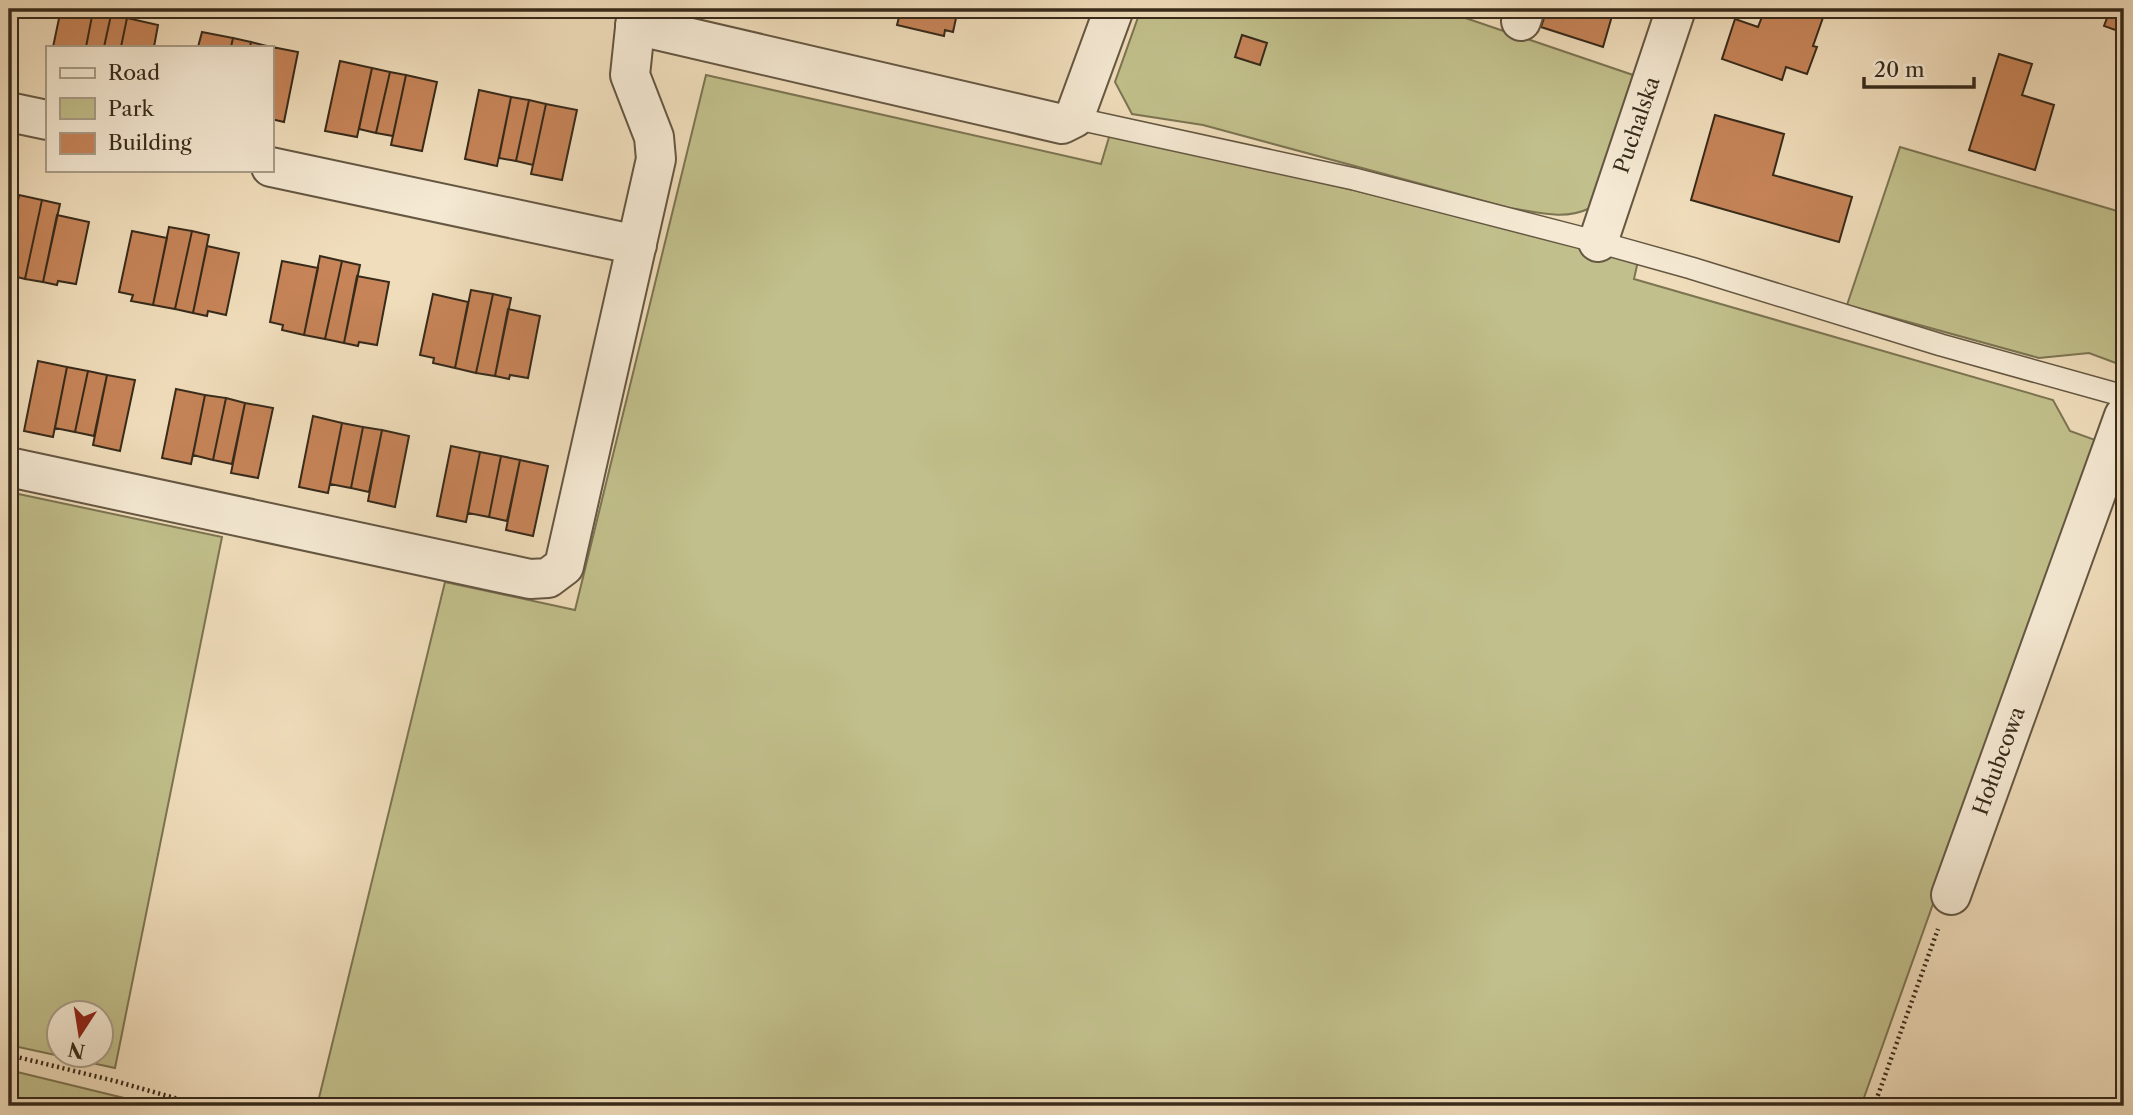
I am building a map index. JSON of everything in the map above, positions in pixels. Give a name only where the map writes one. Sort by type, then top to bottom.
[{"type":"street","points":[[9,467],[530,579],[548,579],[564,566],[656,159],[654,137],[631,75],[636,17],[1055,123],[1074,118],[1114,9]]},
{"type":"street","name":"Puchalska","points":[[1598,242],[1676,9]]},
{"type":"street","points":[[9,111],[46,120]]},
{"type":"street","points":[[273,167],[637,245]]},
{"type":"street","name":"Hołubcowa","points":[[1951,895],[2124,416]]},
{"type":"lane","points":[[1074,118],[1354,179],[1598,242],[1941,345],[2124,396]]},
{"type":"path","points":[[1874,1106],[1951,895]]},
{"type":"path","points":[[9,1055],[203,1106]]},
{"type":"green space","points":[[1141,9],[1439,9],[1633,75],[1590,208],[1560,215],[1540,213],[1510,208],[1203,125],[1132,114],[1115,82]]},
{"type":"green space","points":[[706,75],[1101,164],[1110,134],[1345,188],[1638,261],[1634,279],[2053,400],[2070,431],[2098,441],[1861,1106],[317,1106],[445,582],[575,610]]},
{"type":"green space","points":[[1900,147],[2124,213],[2124,366],[2089,353],[2039,358],[1847,305]]},
{"type":"green space","points":[[9,492],[222,537],[116,1063],[116,1000],[46,1000],[46,1053],[9,1045]]},
{"type":"green space","points":[[9,1070],[157,1106],[9,1106]]},
{"type":"building","points":[[9,9],[16,9],[9,44]]},
{"type":"building","points":[[61,9],[93,11],[86,46],[53,46]]},
{"type":"building","points":[[789,9],[823,9],[821,16]]},
{"type":"building","points":[[901,9],[958,9],[953,32],[945,30],[944,36],[897,25]]},
{"type":"building","points":[[1032,9],[1056,9],[1053,16]]},
{"type":"building","points":[[1547,9],[1614,9],[1603,47],[1541,27]]},
{"type":"building","points":[[1765,9],[1826,9],[1807,74],[1786,67],[1782,80],[1722,59],[1735,19],[1758,27]]},
{"type":"building","points":[[2101,9],[2124,9],[2124,33],[2104,26],[2107,18],[2099,15]]},
{"type":"building","points":[[93,11],[111,15],[104,46],[86,46]]},
{"type":"building","points":[[111,15],[127,18],[121,46],[104,46]]},
{"type":"building","points":[[127,18],[158,25],[154,46],[121,46]]},
{"type":"building","points":[[202,32],[233,38],[231,46],[198,46]]},
{"type":"building","points":[[1242,35],[1267,43],[1260,65],[1235,57]]},
{"type":"building","points":[[233,38],[251,42],[250,46],[231,46]]},
{"type":"building","points":[[251,42],[267,46],[250,46]]},
{"type":"building","points":[[273,47],[298,52],[284,122],[273,119]]},
{"type":"building","points":[[1999,54],[2032,64],[2022,95],[2054,105],[2035,170],[1969,150]]},
{"type":"building","points":[[340,61],[372,68],[357,137],[325,131]]},
{"type":"building","points":[[372,68],[390,72],[376,133],[359,129]]},
{"type":"building","points":[[390,72],[406,75],[393,136],[376,133]]},
{"type":"building","points":[[406,75],[437,82],[422,151],[391,145]]},
{"type":"building","points":[[479,90],[511,97],[497,166],[465,159]]},
{"type":"building","points":[[511,97],[529,100],[516,161],[499,158]]},
{"type":"building","points":[[529,100],[546,104],[533,165],[516,161]]},
{"type":"building","points":[[546,104],[577,110],[562,180],[531,174]]},
{"type":"building","points":[[1715,115],[1784,134],[1773,175],[1852,197],[1839,242],[1691,200]]},
{"type":"building","points":[[19,195],[42,200],[25,279],[9,275],[9,247]]},
{"type":"building","points":[[42,200],[60,204],[43,282],[25,279]]},
{"type":"building","points":[[9,205],[17,207],[9,247]]},
{"type":"building","points":[[57,215],[89,222],[76,284],[58,281],[57,285],[43,282]]},
{"type":"building","points":[[169,227],[192,231],[175,309],[153,305]]},
{"type":"building","points":[[132,231],[167,238],[153,305],[131,301],[133,295],[119,292]]},
{"type":"building","points":[[192,231],[209,235],[193,313],[175,309]]},
{"type":"building","points":[[207,246],[239,253],[226,315],[208,311],[207,316],[193,313]]},
{"type":"building","points":[[320,256],[342,261],[325,339],[304,335]]},
{"type":"building","points":[[282,261],[318,268],[304,335],[282,330],[283,325],[270,322]]},
{"type":"building","points":[[342,261],[360,265],[344,343],[325,339]]},
{"type":"building","points":[[357,276],[389,282],[377,345],[359,342],[358,346],[344,343]]},
{"type":"building","points":[[471,290],[493,294],[476,373],[455,368]]},
{"type":"building","points":[[433,294],[468,302],[455,368],[433,363],[434,358],[420,355]]},
{"type":"building","points":[[493,294],[511,298],[495,376],[476,373]]},
{"type":"building","points":[[508,309],[540,316],[528,378],[510,375],[509,379],[495,376]]},
{"type":"building","points":[[38,361],[67,367],[53,437],[24,431]]},
{"type":"building","points":[[67,367],[88,371],[75,432],[55,428]]},
{"type":"building","points":[[88,371],[107,375],[94,436],[75,432]]},
{"type":"building","points":[[107,375],[135,380],[120,451],[93,445]]},
{"type":"building","points":[[176,389],[205,395],[191,464],[162,458]]},
{"type":"building","points":[[205,395],[226,398],[213,460],[193,455]]},
{"type":"building","points":[[226,398],[245,403],[232,464],[213,460]]},
{"type":"building","points":[[245,403],[273,408],[258,478],[231,473]]},
{"type":"building","points":[[313,416],[342,423],[328,493],[299,487]]},
{"type":"building","points":[[342,423],[363,427],[351,488],[330,484]]},
{"type":"building","points":[[363,427],[382,430],[369,492],[351,488]]},
{"type":"building","points":[[382,430],[409,436],[395,507],[368,501]]},
{"type":"building","points":[[451,446],[480,452],[466,522],[437,516]]},
{"type":"building","points":[[480,452],[501,456],[489,517],[468,513]]},
{"type":"building","points":[[501,456],[520,460],[507,521],[489,517]]},
{"type":"building","points":[[520,460],[548,466],[533,536],[506,530]]}]
